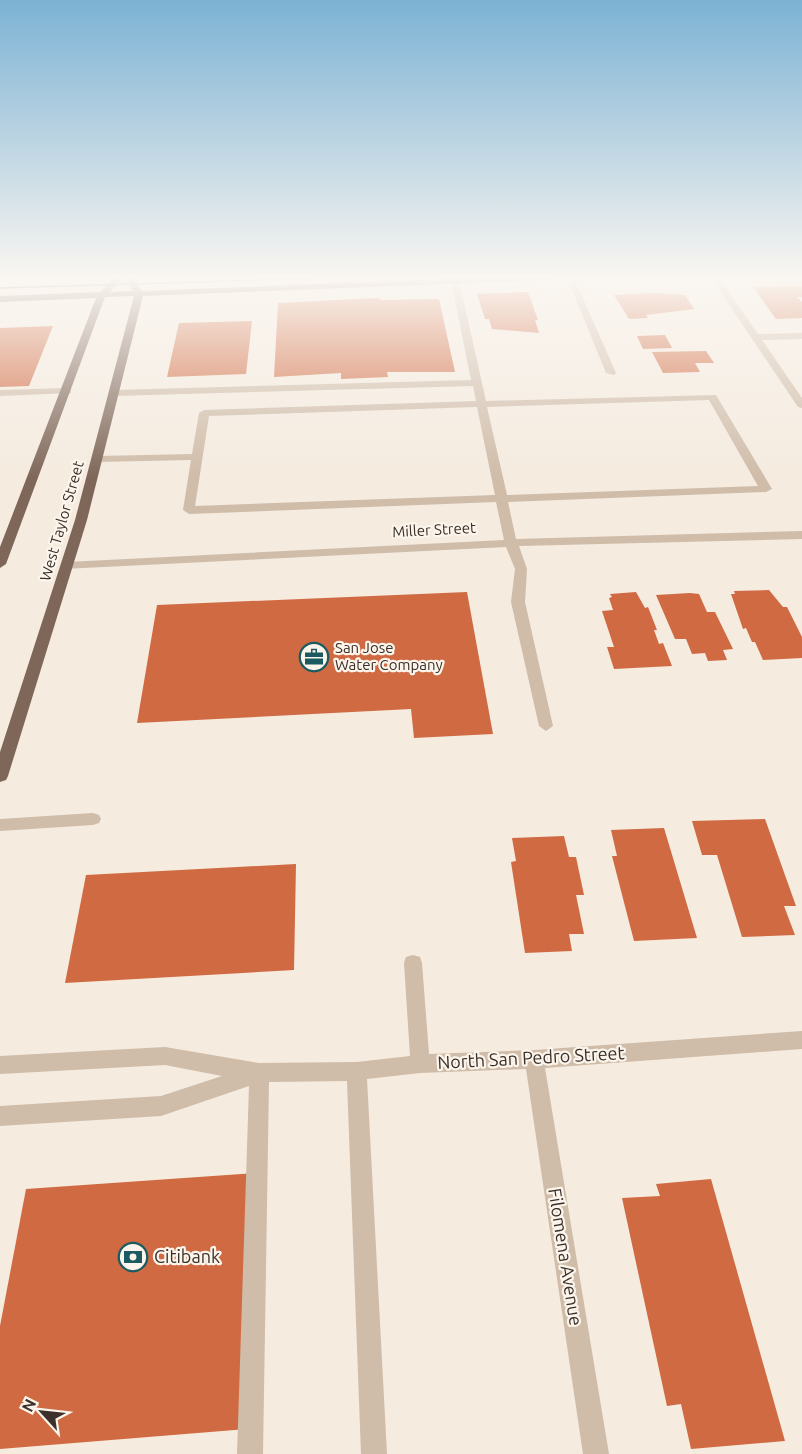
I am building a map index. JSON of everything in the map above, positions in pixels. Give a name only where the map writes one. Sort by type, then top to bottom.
[{"type":"main road","points":[[0,564],[4,547],[85,343]]},
{"type":"main road","name":"West Taylor Street","points":[[0,776],[68,566],[127,343]]},
{"type":"street","points":[[469,343],[512,543],[521,570],[518,602],[546,726]]},
{"type":"street","points":[[598,343],[611,373]]},
{"type":"street","points":[[758,343],[802,405]]},
{"type":"street","points":[[114,393],[478,383]]},
{"type":"street","points":[[0,393],[67,392]]},
{"type":"street","points":[[712,397],[766,489],[189,510],[204,413],[482,404],[712,397]]},
{"type":"street","points":[[97,459],[197,457]]},
{"type":"street","name":"Miller Street","points":[[68,566],[512,543],[802,535]]},
{"type":"street","points":[[0,825],[93,819]]},
{"type":"street","points":[[413,963],[420,1064]]},
{"type":"street","name":"North San Pedro Street","points":[[0,1065],[165,1056],[259,1073],[357,1071],[420,1064],[534,1059],[802,1040]]},
{"type":"street","name":"Filomena Avenue","points":[[534,1059],[596,1454]]},
{"type":"street","points":[[357,1071],[374,1454]]},
{"type":"street","points":[[250,1454],[259,1073]]},
{"type":"street","name":"North San Pedro Street","points":[[0,1116],[161,1106],[259,1073]]},
{"type":"building","points":[[0,343],[46,343],[29,386],[0,387]]},
{"type":"building","points":[[175,343],[250,343],[246,374],[167,377]]},
{"type":"building","points":[[276,343],[449,343],[455,372],[387,372],[388,377],[341,379],[341,373],[274,377]]},
{"type":"building","points":[[640,343],[669,343],[672,348],[643,349]]},
{"type":"building","points":[[706,351],[714,363],[695,363],[700,372],[663,373],[652,352]]},
{"type":"building","points":[[769,590],[783,607],[787,607],[802,637],[802,658],[763,660],[746,628],[743,629],[731,594],[735,594],[734,591]]},
{"type":"building","name":"San Jose Water Company","points":[[467,592],[493,734],[414,738],[411,709],[137,723],[157,605]]},
{"type":"building","points":[[636,592],[645,608],[648,607],[657,630],[654,630],[659,644],[663,643],[672,666],[614,669],[607,647],[614,647],[602,611],[613,610],[610,594]]},
{"type":"building","points":[[699,594],[707,612],[715,612],[733,649],[723,650],[727,660],[708,661],[705,653],[692,654],[686,639],[675,639],[656,595]]},
{"type":"building","points":[[765,819],[796,906],[784,906],[795,935],[742,937],[717,855],[702,855],[692,821]]},
{"type":"building","points":[[664,828],[697,938],[634,941],[612,856],[617,856],[611,830]]},
{"type":"building","points":[[564,836],[569,857],[576,857],[584,895],[576,895],[584,934],[569,934],[572,951],[525,953],[511,862],[516,861],[512,838]]},
{"type":"building","points":[[296,864],[294,970],[65,983],[86,875]]},
{"type":"building","name":"Citibank","points":[[256,1173],[247,1429],[0,1449],[0,1326],[26,1189]]},
{"type":"building","points":[[711,1179],[785,1441],[691,1449],[681,1404],[667,1406],[622,1198],[660,1196],[656,1184]]},
{"type":"place","name":"San Jose Water Company","points":[[314,657]]},
{"type":"place","name":"Citibank","points":[[133,1257]]}]
